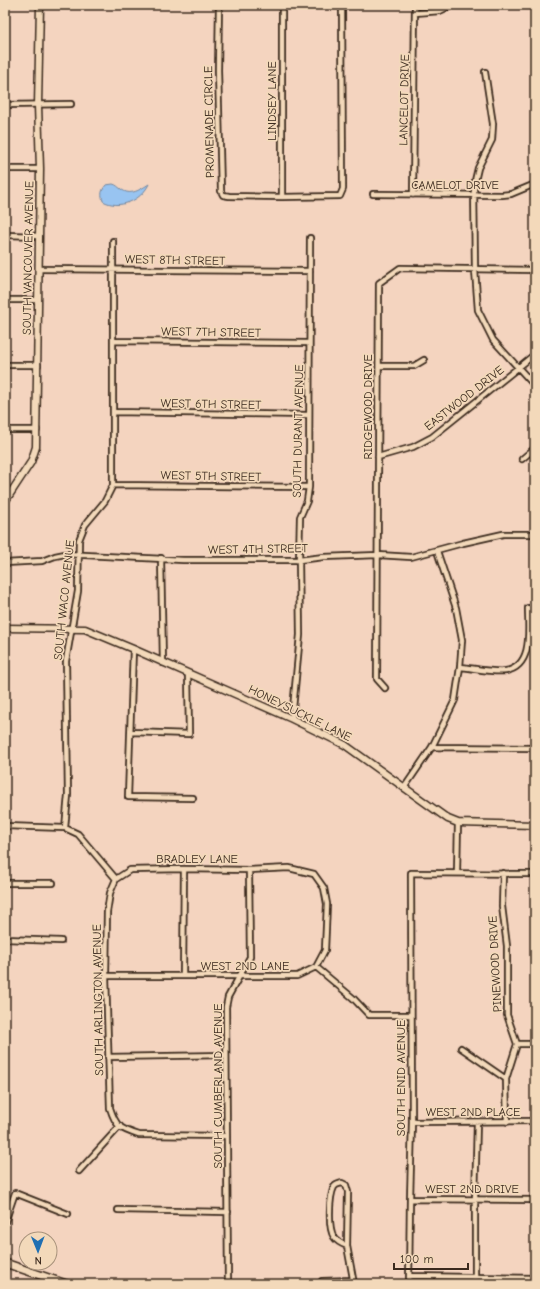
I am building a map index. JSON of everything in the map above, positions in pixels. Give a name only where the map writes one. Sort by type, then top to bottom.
[{"type":"main road","points":[[5,1263],[66,1284]]},
{"type":"street","name":"SOUTH VANCOUVER AVENUE","points":[[5,501],[31,462],[36,447],[40,169],[38,105],[40,5]]},
{"type":"street","name":"PROMENADE CIRCLE","points":[[219,5],[218,70],[221,191],[223,195],[229,196],[282,197],[340,196],[343,189],[342,5]]},
{"type":"street","name":"LINDSEY LANE","points":[[282,5],[282,197]]},
{"type":"street","name":"LANCELOT DRIVE","points":[[413,195],[415,5]]},
{"type":"street","points":[[414,13],[440,11],[452,5]]},
{"type":"street","points":[[485,72],[493,132],[492,140],[476,177],[475,270],[478,310],[493,340],[535,386]]},
{"type":"street","points":[[5,105],[71,104]]},
{"type":"street","points":[[5,169],[40,169]]},
{"type":"street","name":"CAMELOT DRIVE","points":[[373,194],[502,195],[511,194],[535,184]]},
{"type":"street","points":[[5,235],[39,236]]},
{"type":"street","name":"SOUTH DURANT AVENUE","points":[[292,719],[300,635],[300,518],[307,501],[309,487],[310,238]]},
{"type":"street","name":"SOUTH WACO AVENUE","points":[[65,828],[68,795],[66,661],[78,591],[79,540],[85,525],[106,501],[113,485],[113,241]]},
{"type":"street","name":"WEST 8TH STREET","points":[[39,268],[310,271]]},
{"type":"street","name":"RIDGEWOOD DRIVE","points":[[385,688],[377,679],[379,283],[400,268],[535,270]]},
{"type":"street","points":[[5,300],[38,300]]},
{"type":"street","name":"WEST 7TH STREET","points":[[113,341],[309,343]]},
{"type":"street","name":"EASTWOOD DRIVE","points":[[378,457],[413,447],[432,437],[535,354]]},
{"type":"street","points":[[379,366],[414,366],[424,360]]},
{"type":"street","points":[[5,365],[38,365]]},
{"type":"street","name":"WEST 6TH STREET","points":[[113,412],[309,415]]},
{"type":"street","points":[[5,430],[37,430]]},
{"type":"street","points":[[522,459],[535,448]]},
{"type":"street","name":"WEST 5TH STREET","points":[[113,485],[309,487]]},
{"type":"street","name":"WEST 4TH STREET","points":[[5,563],[42,561],[64,554],[188,560],[299,560],[324,556],[378,555],[411,557],[503,534],[535,534]]},
{"type":"street","points":[[404,788],[432,747],[456,700],[462,640],[456,608],[437,551]]},
{"type":"street","points":[[161,558],[163,663]]},
{"type":"street","points":[[460,667],[506,671],[517,667],[524,657],[528,646],[528,608]]},
{"type":"street","name":"HONEYSUCKLE LANE","points":[[5,628],[85,629],[292,719],[345,745],[448,819],[458,823],[535,824]]},
{"type":"street","points":[[132,649],[131,732],[128,798],[193,798]]},
{"type":"street","points":[[131,732],[189,734],[188,674]]},
{"type":"street","points":[[432,747],[535,748]]},
{"type":"street","points":[[458,823],[457,872],[535,874]]},
{"type":"street","points":[[5,826],[65,828],[78,834],[116,879]]},
{"type":"street","name":"BRADLEY LANE","points":[[116,879],[130,870],[249,870],[289,868],[314,874],[324,888],[327,904],[325,950],[316,967]]},
{"type":"street","points":[[183,976],[184,869]]},
{"type":"street","name":"SOUTH CUMBERLAND AVENUE","points":[[228,1284],[226,1008],[228,997],[250,957],[249,870]]},
{"type":"street","name":"SOUTH ENID AVENUE","points":[[410,1284],[412,1122],[411,873],[457,872]]},
{"type":"street","name":"PINEWOOD DRIVE","points":[[503,873],[502,906],[507,946],[508,1015],[517,1044]]},
{"type":"street","name":"SOUTH ARLINGTON AVENUE","points":[[116,879],[110,893],[107,912],[106,976],[110,1108],[114,1121],[120,1126]]},
{"type":"street","points":[[5,883],[53,883]]},
{"type":"street","points":[[5,939],[61,941]]},
{"type":"street","points":[[316,967],[352,998],[370,1016],[411,1015]]},
{"type":"street","name":"WEST 2ND LANE","points":[[106,976],[297,976],[316,967]]},
{"type":"street","points":[[507,1122],[506,1079],[517,1044],[535,1044]]},
{"type":"street","points":[[461,1048],[506,1079]]},
{"type":"street","points":[[108,1057],[226,1056]]},
{"type":"street","name":"WEST 2ND PLACE","points":[[412,1122],[535,1121]]},
{"type":"street","points":[[475,1284],[475,1200],[478,1122]]},
{"type":"street","points":[[79,1171],[120,1126],[126,1131],[139,1136],[227,1136]]},
{"type":"street","points":[[322,1281],[354,1282],[347,1246],[348,1192],[346,1185],[342,1183],[336,1185],[334,1188],[330,1204],[331,1232],[334,1239],[347,1246]]},
{"type":"street","points":[[5,1222],[15,1193],[68,1214]]},
{"type":"street","name":"WEST 2ND DRIVE","points":[[410,1199],[535,1200]]},
{"type":"street","points":[[118,1210],[228,1212]]},
{"type":"street","points":[[410,1276],[535,1278]]},
{"type":"water","points":[[113,184],[124,191],[132,192],[149,184],[141,195],[135,199],[116,205],[103,201],[102,196],[102,191],[106,185]]}]
